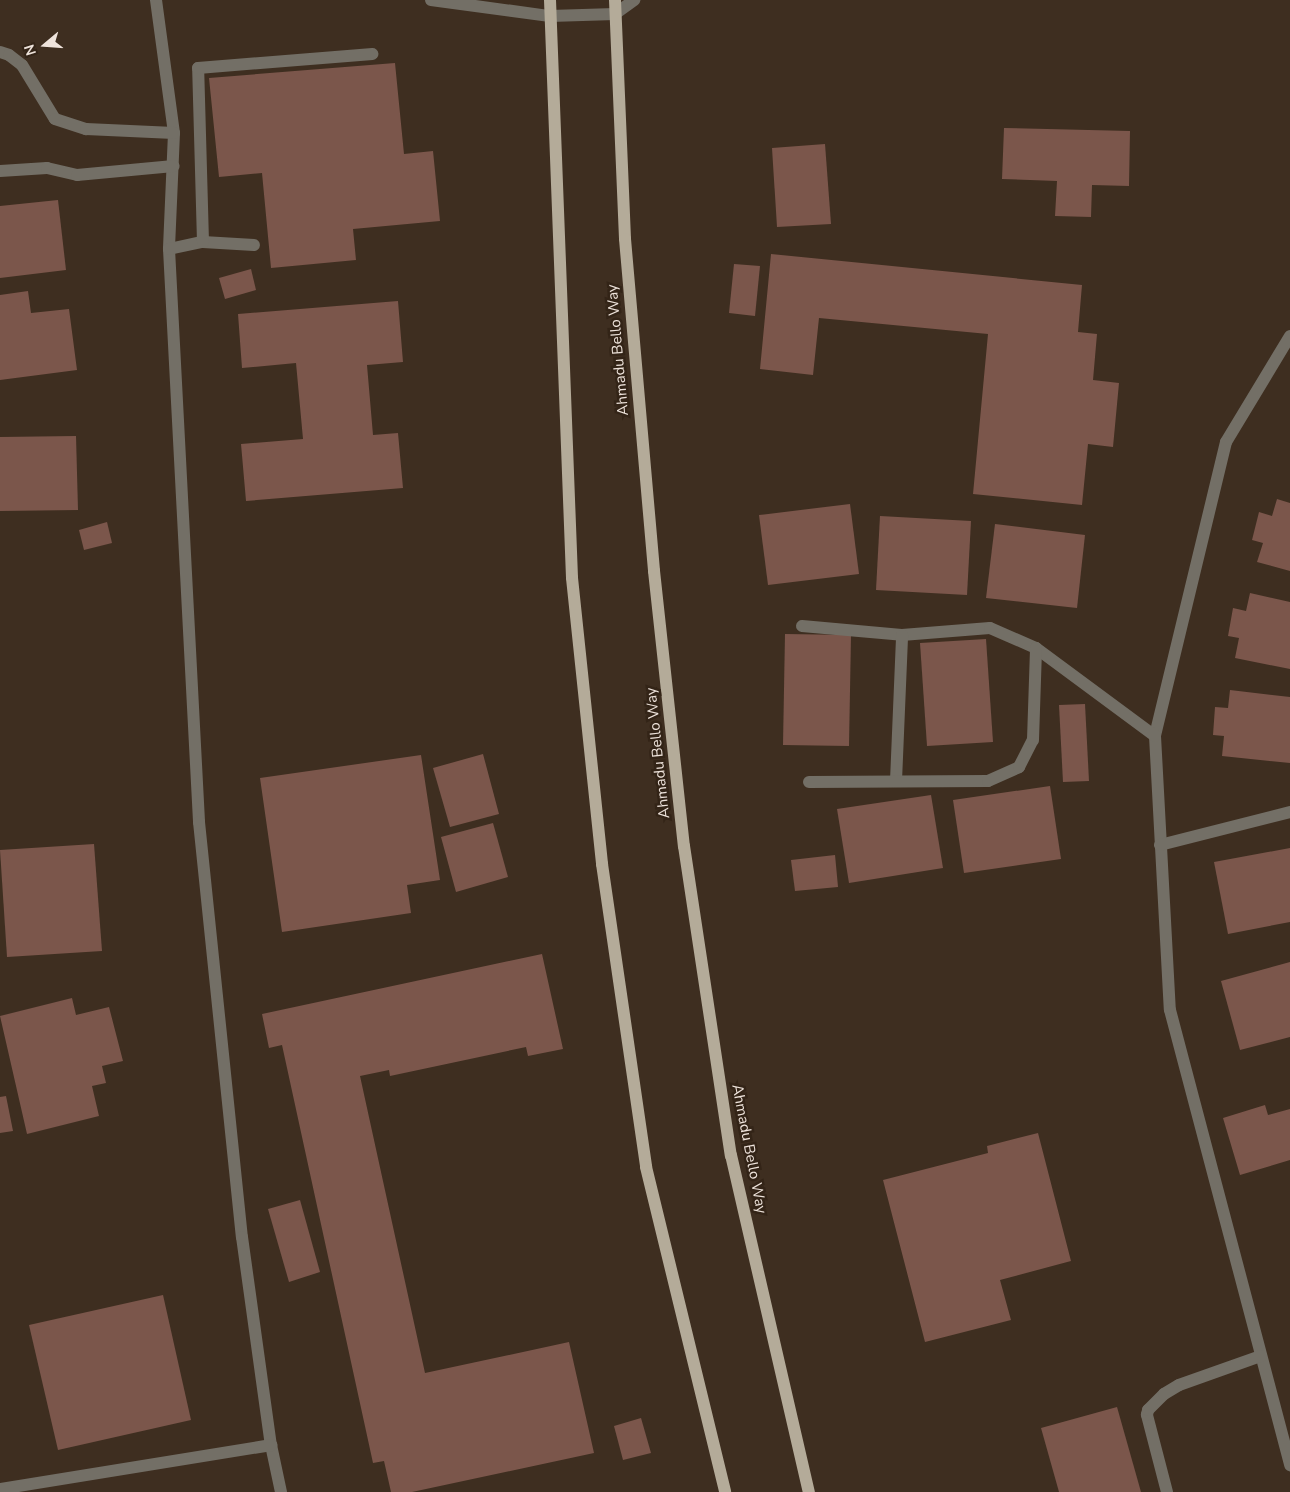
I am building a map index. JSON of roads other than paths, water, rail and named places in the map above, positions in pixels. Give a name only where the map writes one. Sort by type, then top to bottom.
[{"type":"main road","points":[[550,0],[572,578],[602,864],[646,1167],[725,1492]]},
{"type":"main road","name":"Ahmadu Bello Way","points":[[615,0],[614,14],[625,239],[654,570],[684,846],[731,1155],[808,1492]]},
{"type":"street","points":[[156,0],[174,133],[169,249],[199,822],[242,1237],[271,1445],[281,1492]]},
{"type":"street","points":[[431,0],[550,16],[614,14],[634,0]]},
{"type":"street","points":[[0,52],[9,55],[22,65],[55,119],[86,128],[174,133]]},
{"type":"street","points":[[203,242],[198,68],[372,54]]},
{"type":"street","points":[[0,171],[47,168],[77,175],[174,166]]},
{"type":"street","points":[[169,249],[203,242],[254,245]]},
{"type":"street","points":[[1290,336],[1226,442],[1155,736],[1170,1010],[1290,1465]]},
{"type":"street","points":[[802,626],[902,635],[990,628],[1036,648],[1155,736]]},
{"type":"street","points":[[896,781],[902,635]]},
{"type":"street","points":[[809,782],[988,780],[1019,767],[1033,740],[1036,648]]},
{"type":"street","points":[[1160,845],[1290,812]]},
{"type":"street","points":[[1167,1492],[1147,1415],[1148,1410],[1164,1394],[1179,1385],[1261,1356]]},
{"type":"street","points":[[0,1489],[271,1445]]}]
